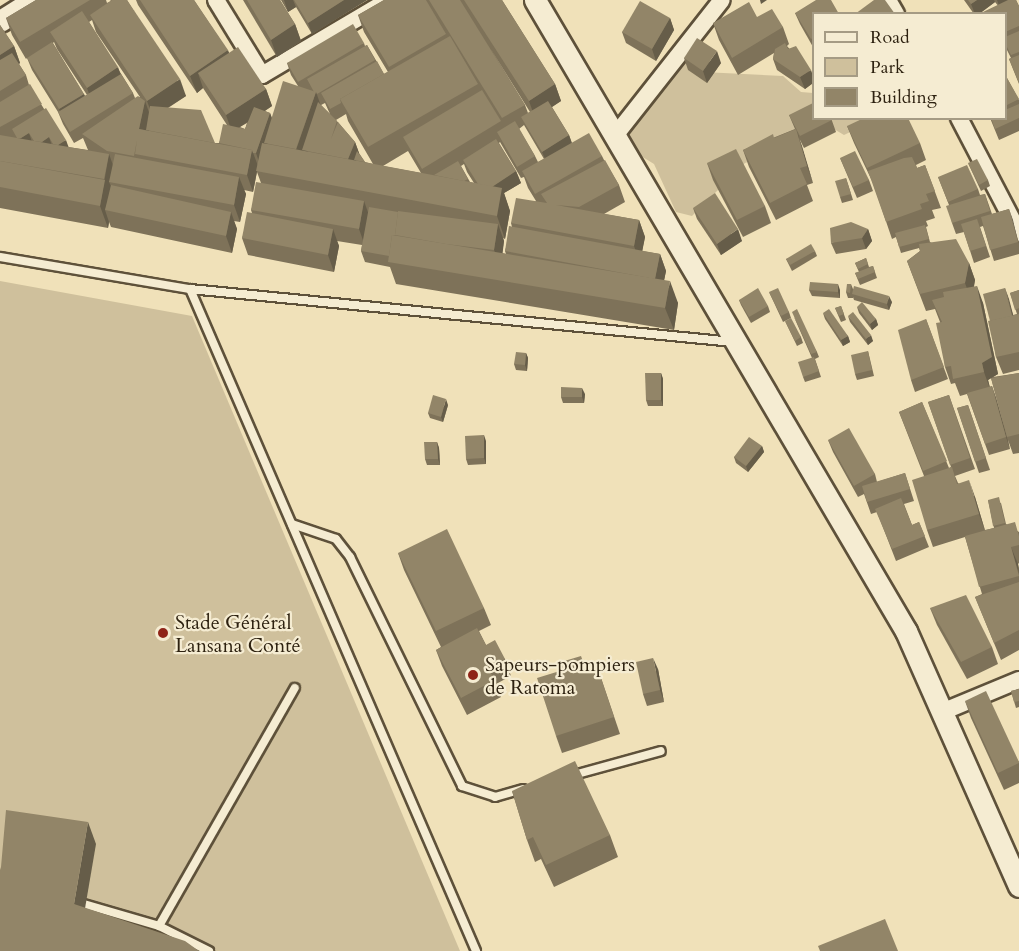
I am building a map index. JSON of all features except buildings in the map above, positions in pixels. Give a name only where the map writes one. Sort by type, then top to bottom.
[{"type":"street","points":[[0,21],[33,0]]},
{"type":"street","points":[[216,0],[262,75],[389,0]]},
{"type":"street","points":[[535,0],[906,631],[1019,886]]},
{"type":"street","points":[[614,137],[722,0]]},
{"type":"street","points":[[959,120],[1019,233]]},
{"type":"street","points":[[942,712],[1019,680]]},
{"type":"lane","points":[[0,257],[190,289],[736,343]]},
{"type":"lane","points":[[190,289],[476,951]]},
{"type":"lane","points":[[292,524],[336,538],[350,557],[462,786],[495,797],[539,784]]},
{"type":"lane","points":[[159,926],[295,688]]},
{"type":"lane","points":[[561,778],[661,751]]},
{"type":"lane","points":[[84,904],[159,926],[208,951]]},
{"type":"green space","points":[[680,54],[703,72],[783,76],[801,92],[812,93],[812,120],[875,120],[844,135],[824,123],[792,133],[791,148],[745,163],[692,216],[676,212],[654,164],[633,151],[626,116]]},
{"type":"green space","name":"Stade Général Lansana Conté","points":[[0,281],[192,316],[460,951],[0,951]]},
{"type":"place","name":"Stade Général Lansana Conté","points":[[163,633]]},
{"type":"place","name":"Sapeurs-pompiers de Ratoma","points":[[473,675]]}]
